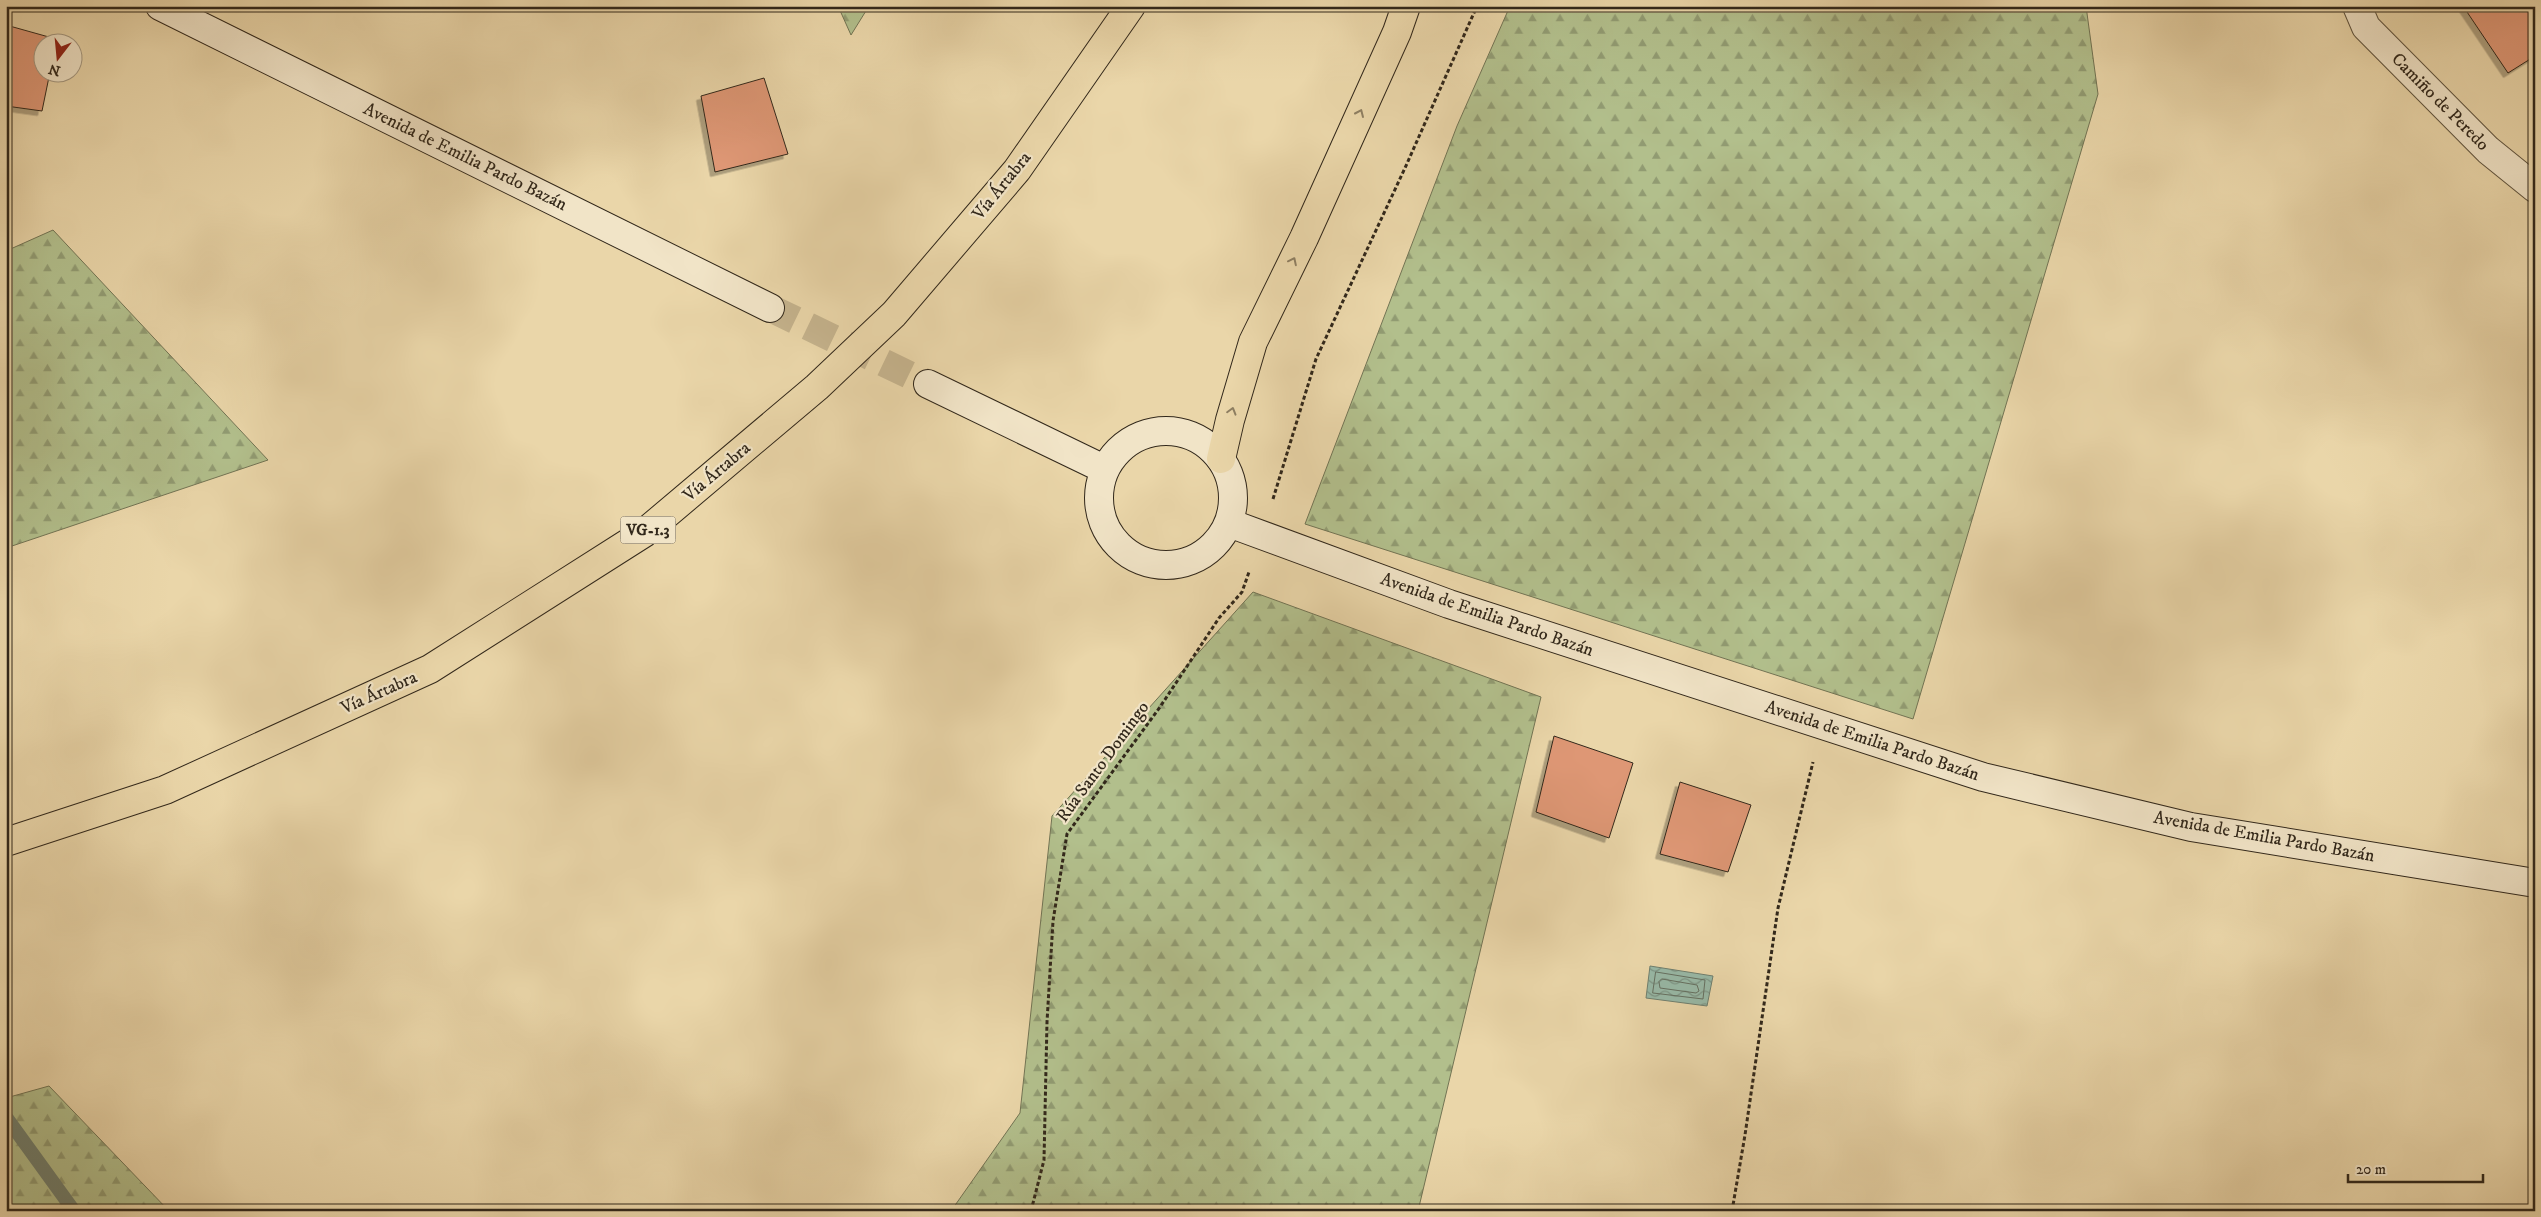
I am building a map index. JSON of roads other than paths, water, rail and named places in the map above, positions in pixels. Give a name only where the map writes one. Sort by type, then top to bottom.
[{"type":"highway","name":"Vía Ártabra","points":[[6,842],[164,790],[430,669],[644,533],[817,387],[894,314],[1017,170],[1132,6]]},
{"type":"highway","points":[[1222,459],[1230,420],[1253,342],[1304,238],[1397,32],[1406,6]]},
{"type":"street","name":"Avenida de Emilia Pardo Bazán","points":[[160,6],[770,308]]},
{"type":"street","name":"Camiño de Peredo","points":[[2357,6],[2366,27],[2488,150],[2535,188]]},
{"type":"street","points":[[928,384],[1104,469]]},
{"type":"street","points":[[1160,430],[1184,432],[1205,442],[1222,459],[1231,479],[1234,501],[1229,523],[1218,542],[1201,556],[1181,563],[1159,565],[1138,560],[1120,548],[1107,531],[1099,511],[1098,489],[1104,469],[1118,449],[1137,436],[1160,430]]},
{"type":"street","name":"Avenida de Emilia Pardo Bazán","points":[[1229,523],[1449,604],[1983,777],[2191,827],[2535,883]]},
{"type":"water","points":[[1650,966],[1713,976],[1707,1006],[1646,998]]},
{"type":"waterway","points":[[6,1117],[74,1211]]},
{"type":"tunnel","points":[[770,308],[928,384]]}]
